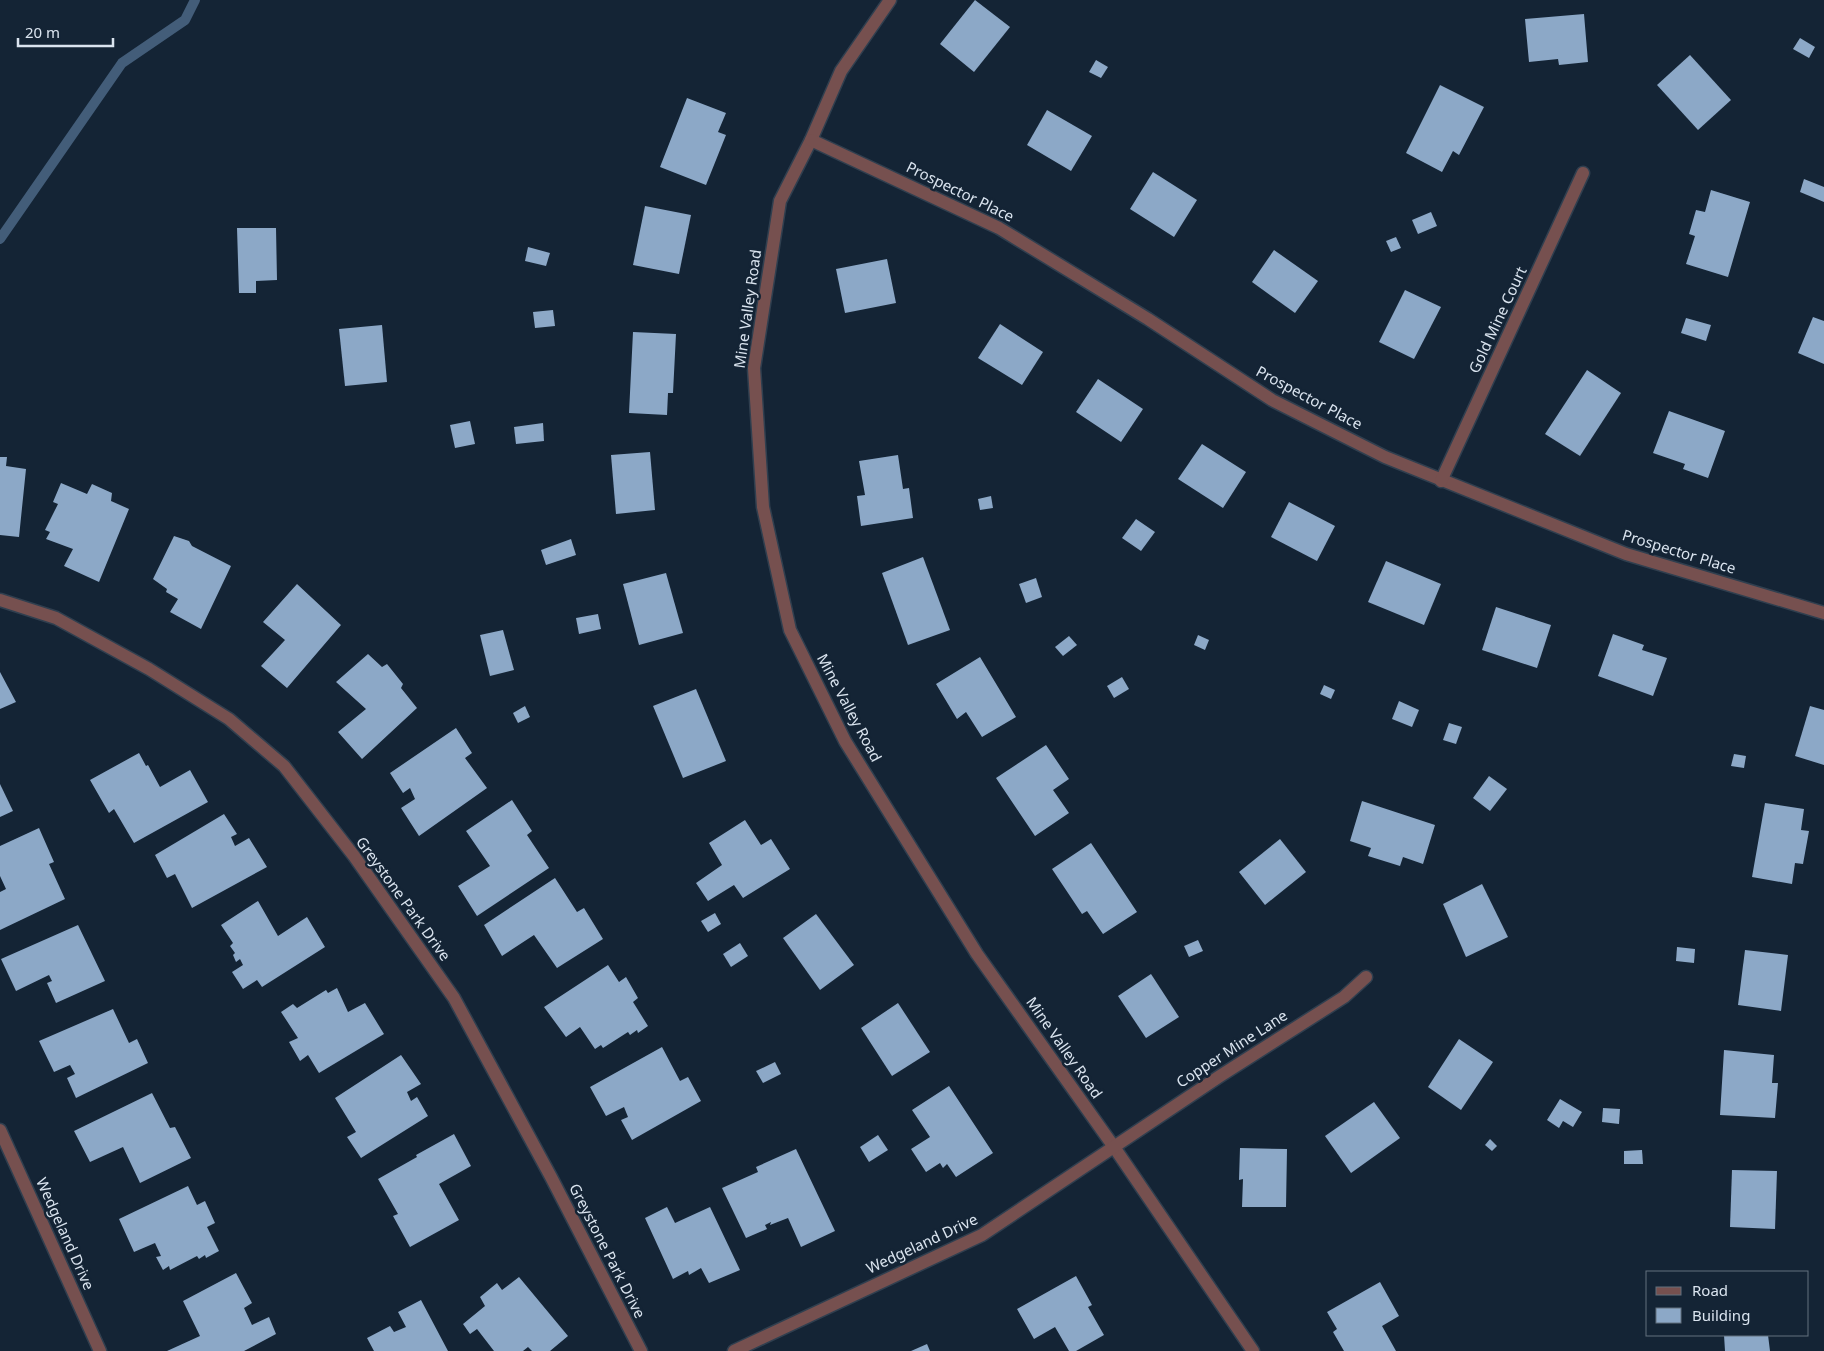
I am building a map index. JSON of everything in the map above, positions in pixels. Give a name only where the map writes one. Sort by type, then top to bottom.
[{"type":"street","name":"Mine Valley Road","points":[[890,0],[841,70],[811,140],[780,201],[754,368],[763,507],[790,630],[845,741],[977,954],[1114,1147],[1253,1351]]},
{"type":"street","name":"Prospector Place","points":[[811,140],[999,228],[1148,319],[1272,400],[1385,457],[1626,554],[1824,613]]},
{"type":"street","name":"Gold Mine Court","points":[[1441,481],[1583,173]]},
{"type":"street","name":"Greystone Park Drive","points":[[0,600],[56,618],[149,669],[229,719],[284,766],[354,856],[454,998],[551,1177],[641,1351]]},
{"type":"street","name":"Copper Mine Lane","points":[[1114,1147],[1220,1076],[1344,997],[1366,977]]},
{"type":"street","name":"Wedgeland Drive","points":[[0,1130],[100,1351]]},
{"type":"street","name":"Wedgeland Drive","points":[[734,1351],[982,1234],[1114,1147]]},
{"type":"building","points":[[975,0],[1010,27],[974,72],[940,44]]},
{"type":"building","points":[[1584,14],[1588,62],[1559,65],[1558,59],[1529,62],[1525,19]]},
{"type":"building","points":[[1800,38],[1815,47],[1809,58],[1793,49]]},
{"type":"building","points":[[1690,55],[1731,100],[1698,130],[1657,85]]},
{"type":"building","points":[[1096,60],[1108,67],[1101,78],[1089,72]]},
{"type":"building","points":[[1440,85],[1484,107],[1459,155],[1453,151],[1442,172],[1406,153]]},
{"type":"building","points":[[687,98],[726,113],[718,132],[726,135],[706,185],[660,167]]},
{"type":"building","points":[[1047,110],[1092,136],[1071,171],[1027,145]]},
{"type":"building","points":[[1153,172],[1197,200],[1174,237],[1130,209]]},
{"type":"building","points":[[1804,179],[1824,187],[1824,202],[1800,192]]},
{"type":"building","points":[[1711,190],[1750,202],[1728,277],[1686,264],[1695,236],[1689,234],[1696,210],[1705,212]]},
{"type":"building","points":[[645,206],[691,215],[679,274],[633,265]]},
{"type":"building","points":[[1431,212],[1437,226],[1418,234],[1412,220]]},
{"type":"building","points":[[237,228],[276,228],[277,280],[256,281],[256,293],[239,293]]},
{"type":"building","points":[[1396,237],[1401,248],[1391,252],[1386,241]]},
{"type":"building","points":[[528,247],[550,253],[546,266],[525,261]]},
{"type":"building","points":[[1274,250],[1318,281],[1295,313],[1252,282]]},
{"type":"building","points":[[887,259],[896,303],[845,313],[836,269]]},
{"type":"building","points":[[1405,290],[1441,307],[1414,359],[1379,342]]},
{"type":"building","points":[[553,310],[555,326],[535,328],[533,312]]},
{"type":"building","points":[[1813,317],[1824,321],[1824,364],[1798,353]]},
{"type":"building","points":[[1686,318],[1711,325],[1706,341],[1681,333]]},
{"type":"building","points":[[1000,324],[1043,352],[1022,385],[978,358]]},
{"type":"building","points":[[382,325],[387,382],[345,386],[339,329]]},
{"type":"building","points":[[633,332],[676,334],[673,393],[668,393],[667,415],[629,413]]},
{"type":"building","points":[[1587,370],[1621,393],[1580,456],[1545,434]]},
{"type":"building","points":[[1098,379],[1143,409],[1121,442],[1076,412]]},
{"type":"building","points":[[1669,411],[1725,431],[1708,478],[1683,469],[1685,464],[1653,453]]},
{"type":"building","points":[[470,421],[475,444],[455,448],[450,425]]},
{"type":"building","points":[[543,423],[544,441],[516,444],[514,427]]},
{"type":"building","points":[[1202,444],[1246,472],[1223,508],[1178,479]]},
{"type":"building","points":[[650,452],[655,510],[616,514],[611,455]]},
{"type":"building","points":[[898,455],[903,489],[909,488],[913,518],[861,526],[857,496],[865,495],[859,461]]},
{"type":"building","points":[[0,457],[7,457],[6,466],[26,469],[19,537],[0,535]]},
{"type":"building","points":[[61,483],[87,494],[92,484],[112,493],[111,501],[129,509],[99,582],[64,566],[73,549],[46,539],[50,532],[45,530],[58,504],[53,502]]},
{"type":"building","points":[[991,496],[993,508],[980,510],[978,499]]},
{"type":"building","points":[[1289,502],[1335,526],[1317,561],[1271,537]]},
{"type":"building","points":[[1136,519],[1155,532],[1141,551],[1122,538]]},
{"type":"building","points":[[174,536],[189,541],[192,546],[231,566],[201,629],[170,612],[178,599],[166,592],[167,589],[153,579]]},
{"type":"building","points":[[571,539],[576,555],[546,565],[541,550]]},
{"type":"building","points":[[923,557],[950,630],[908,645],[882,573]]},
{"type":"building","points":[[1386,561],[1441,584],[1424,625],[1368,602]]},
{"type":"building","points":[[666,573],[683,633],[639,645],[623,584]]},
{"type":"building","points":[[1036,578],[1042,597],[1026,603],[1019,584]]},
{"type":"building","points":[[297,584],[341,625],[287,688],[261,666],[285,640],[263,622]]},
{"type":"building","points":[[1496,607],[1551,625],[1537,668],[1482,650]]},
{"type":"building","points":[[598,614],[601,629],[579,634],[576,618]]},
{"type":"building","points":[[503,630],[514,670],[490,676],[480,635]]},
{"type":"building","points":[[1613,634],[1644,645],[1642,650],[1667,658],[1653,696],[1598,676]]},
{"type":"building","points":[[1198,635],[1209,640],[1205,650],[1194,645]]},
{"type":"building","points":[[1069,636],[1077,645],[1063,656],[1055,647]]},
{"type":"building","points":[[368,654],[382,667],[387,664],[403,684],[401,688],[417,708],[362,759],[338,732],[366,709],[336,682]]},
{"type":"building","points":[[980,657],[1016,717],[982,737],[966,712],[957,719],[936,684]]},
{"type":"building","points":[[0,672],[16,702],[0,709]]},
{"type":"building","points":[[1122,677],[1129,689],[1114,698],[1107,686]]},
{"type":"building","points":[[1324,685],[1335,690],[1331,699],[1320,694]]},
{"type":"building","points":[[696,689],[726,761],[683,778],[653,706]]},
{"type":"building","points":[[1399,701],[1419,710],[1412,727],[1392,719]]},
{"type":"building","points":[[525,706],[530,717],[518,723],[513,713]]},
{"type":"building","points":[[1810,706],[1824,710],[1824,765],[1795,756]]},
{"type":"building","points":[[1449,723],[1462,727],[1456,744],[1443,740]]},
{"type":"building","points":[[456,728],[472,753],[465,758],[487,788],[419,836],[401,808],[415,799],[410,788],[403,793],[390,773]]},
{"type":"building","points":[[1046,745],[1069,779],[1053,790],[1069,813],[1035,836],[996,778]]},
{"type":"building","points":[[139,753],[160,787],[190,770],[208,802],[134,843],[114,809],[109,813],[90,780]]},
{"type":"building","points":[[1734,754],[1746,756],[1744,768],[1731,766]]},
{"type":"building","points":[[1489,776],[1507,789],[1490,811],[1473,798]]},
{"type":"building","points":[[0,784],[13,811],[0,817]]},
{"type":"building","points":[[512,800],[532,831],[527,835],[549,868],[477,916],[458,886],[490,866],[466,831]]},
{"type":"building","points":[[1362,801],[1435,825],[1423,864],[1403,857],[1400,866],[1368,856],[1371,848],[1350,841]]},
{"type":"building","points":[[1765,803],[1804,809],[1801,830],[1809,831],[1803,864],[1795,863],[1792,884],[1752,877]]},
{"type":"building","points":[[224,814],[237,834],[231,837],[235,846],[249,838],[267,867],[192,908],[175,874],[167,878],[155,855]]},
{"type":"building","points":[[745,820],[761,845],[771,839],[790,869],[743,898],[734,885],[708,901],[696,883],[722,865],[709,843]]},
{"type":"building","points":[[39,828],[54,862],[49,864],[65,899],[0,930],[0,892],[6,889],[0,876],[0,846]]},
{"type":"building","points":[[1280,839],[1306,872],[1265,905],[1239,872]]},
{"type":"building","points":[[1091,843],[1137,912],[1103,934],[1087,911],[1082,914],[1052,869]]},
{"type":"building","points":[[555,878],[577,912],[584,908],[603,939],[557,968],[534,935],[502,956],[484,925]]},
{"type":"building","points":[[1482,884],[1508,937],[1466,957],[1443,904]]},
{"type":"building","points":[[258,901],[278,936],[307,917],[325,947],[262,987],[257,980],[243,989],[232,972],[243,965],[240,959],[236,962],[233,955],[235,953],[230,946],[233,943],[221,925]]},
{"type":"building","points":[[715,913],[721,924],[708,932],[701,921]]},
{"type":"building","points":[[816,914],[854,965],[820,990],[783,938]]},
{"type":"building","points":[[78,925],[105,981],[56,1003],[47,983],[52,981],[49,975],[16,991],[1,959]]},
{"type":"building","points":[[1198,940],[1203,951],[1189,957],[1184,946]]},
{"type":"building","points":[[740,943],[748,956],[731,967],[723,954]]},
{"type":"building","points":[[1677,947],[1695,949],[1694,963],[1676,961]]},
{"type":"building","points":[[1745,950],[1788,955],[1781,1011],[1738,1005]]},
{"type":"building","points":[[608,965],[619,982],[626,977],[638,998],[633,1002],[648,1026],[638,1033],[637,1030],[630,1035],[628,1032],[603,1048],[601,1045],[595,1049],[580,1027],[566,1037],[544,1007]]},
{"type":"building","points":[[1151,974],[1179,1017],[1146,1038],[1118,996]]},
{"type":"building","points":[[337,988],[348,1012],[365,1003],[384,1034],[319,1073],[308,1055],[300,1061],[289,1042],[298,1038],[281,1012],[293,1004],[297,1008],[326,990],[328,993]]},
{"type":"building","points":[[898,1003],[930,1052],[892,1076],[861,1028]]},
{"type":"building","points":[[113,1009],[129,1043],[137,1039],[148,1063],[76,1098],[67,1078],[75,1074],[70,1065],[54,1072],[39,1041]]},
{"type":"building","points":[[1459,1039],[1493,1062],[1461,1110],[1428,1087]]},
{"type":"building","points":[[662,1047],[680,1081],[688,1077],[701,1101],[632,1140],[621,1120],[628,1117],[624,1107],[606,1116],[590,1087]]},
{"type":"building","points":[[1724,1050],[1774,1055],[1772,1083],[1778,1083],[1775,1118],[1720,1115]]},
{"type":"building","points":[[401,1055],[421,1084],[407,1092],[411,1101],[417,1097],[428,1116],[361,1158],[347,1137],[356,1132],[335,1098]]},
{"type":"building","points":[[775,1062],[781,1074],[763,1083],[756,1071]]},
{"type":"building","points":[[949,1086],[993,1153],[956,1177],[947,1164],[943,1168],[940,1163],[926,1172],[911,1149],[930,1137],[912,1110]]},
{"type":"building","points":[[152,1093],[170,1128],[175,1127],[191,1158],[140,1183],[123,1147],[90,1162],[74,1131]]},
{"type":"building","points":[[1560,1099],[1582,1112],[1573,1127],[1563,1121],[1559,1128],[1547,1120]]},
{"type":"building","points":[[1374,1102],[1400,1138],[1351,1173],[1325,1136]]},
{"type":"building","points":[[1603,1108],[1620,1109],[1619,1124],[1602,1122]]},
{"type":"building","points":[[454,1134],[471,1166],[439,1184],[459,1220],[410,1247],[393,1216],[398,1214],[378,1179]]},
{"type":"building","points":[[878,1135],[888,1150],[869,1162],[860,1147]]},
{"type":"building","points":[[1490,1139],[1497,1146],[1492,1151],[1485,1145]]},
{"type":"building","points":[[1240,1148],[1287,1149],[1286,1207],[1242,1207],[1243,1179],[1239,1180]]},
{"type":"building","points":[[796,1149],[835,1231],[801,1247],[788,1218],[770,1225],[771,1222],[765,1225],[767,1229],[746,1238],[722,1188],[758,1172],[756,1167]]},
{"type":"building","points":[[1642,1150],[1643,1164],[1624,1164],[1624,1151]]},
{"type":"building","points":[[1732,1170],[1777,1171],[1775,1229],[1730,1227]]},
{"type":"building","points":[[188,1186],[197,1205],[205,1201],[215,1223],[207,1227],[219,1251],[206,1258],[205,1255],[199,1259],[197,1256],[170,1270],[169,1266],[163,1270],[156,1257],[161,1256],[155,1243],[134,1252],[119,1219]]},
{"type":"building","points":[[667,1207],[675,1223],[710,1207],[740,1270],[709,1283],[701,1268],[689,1275],[688,1271],[673,1279],[645,1218]]},
{"type":"building","points":[[236,1273],[252,1303],[244,1308],[252,1325],[269,1317],[276,1334],[244,1351],[167,1351],[200,1336],[183,1301]]},
{"type":"building","points":[[1076,1276],[1092,1305],[1088,1307],[1104,1335],[1076,1351],[1069,1351],[1055,1327],[1034,1339],[1017,1309]]},
{"type":"building","points":[[519,1277],[568,1336],[550,1351],[532,1351],[528,1347],[523,1351],[494,1351],[477,1329],[470,1334],[463,1324],[485,1306],[480,1297],[497,1283],[502,1290]]},
{"type":"building","points":[[1380,1282],[1399,1316],[1382,1326],[1396,1351],[1344,1351],[1333,1332],[1337,1329],[1327,1312]]},
{"type":"building","points":[[421,1300],[448,1351],[374,1351],[367,1338],[390,1326],[394,1332],[406,1327],[398,1312]]},
{"type":"building","points":[[1724,1336],[1768,1336],[1770,1351],[1725,1351]]},
{"type":"building","points":[[927,1344],[930,1351],[911,1351]]},
{"type":"waterway","points":[[0,239],[122,63],[185,20],[195,0]]}]
